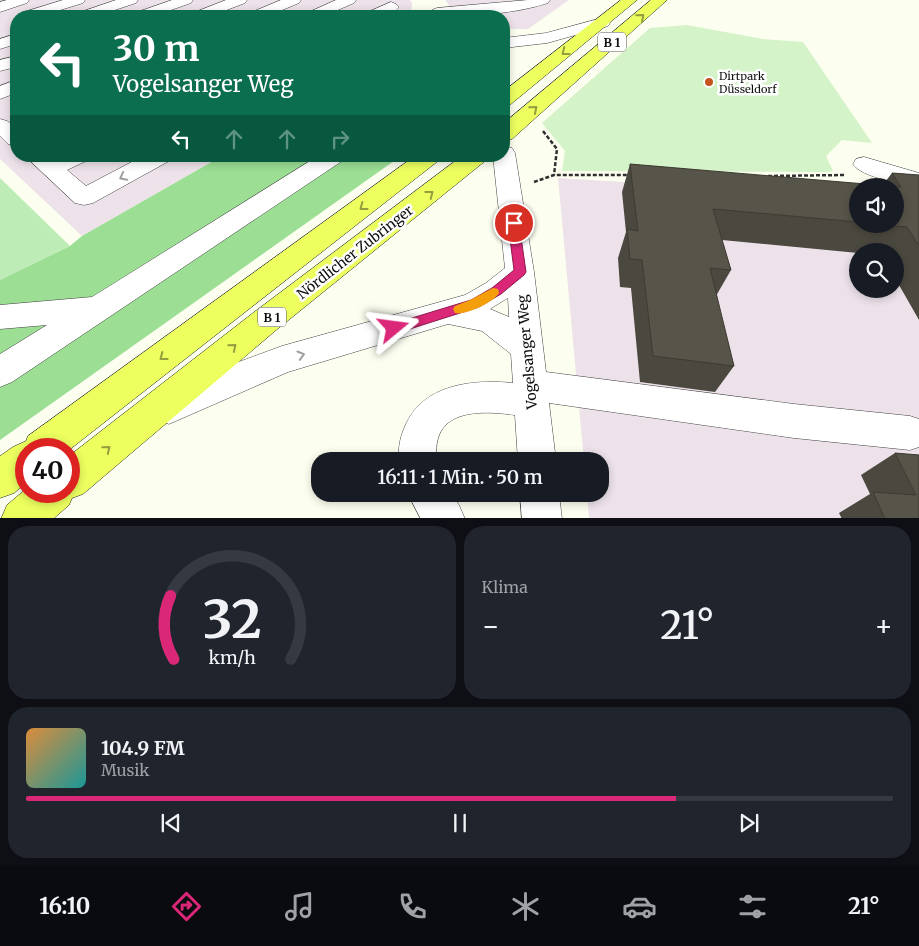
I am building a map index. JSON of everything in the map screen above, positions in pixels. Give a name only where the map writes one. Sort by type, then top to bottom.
[{"type":"main road","name":"B 1","points":[[510,95],[630,0]]},
{"type":"main road","name":"B 1","points":[[510,129],[660,0]]},
{"type":"main road","name":"B 1","points":[[56,438],[422,162]]},
{"type":"main road","name":"Nördlicher Zubringer","points":[[80,471],[469,162]]},
{"type":"main road","points":[[0,479],[15,468]]},
{"type":"main road","points":[[21,518],[40,503]]},
{"type":"street","points":[[0,7],[22,0]]},
{"type":"street","points":[[46,10],[78,0]]},
{"type":"street","points":[[101,10],[132,0]]},
{"type":"street","points":[[157,10],[186,0]]},
{"type":"street","points":[[214,10],[240,0]]},
{"type":"street","points":[[270,10],[294,0]]},
{"type":"street","points":[[326,10],[348,0]]},
{"type":"street","points":[[435,10],[524,6],[543,0]]},
{"type":"street","points":[[510,42],[542,39],[602,23]]},
{"type":"street","points":[[510,53],[542,39]]},
{"type":"street","points":[[0,125],[10,134]]},
{"type":"street","points":[[44,163],[84,197],[150,162]]},
{"type":"street","points":[[0,372],[325,162]]},
{"type":"street","name":"Vogelsanger Weg","points":[[505,162],[520,272],[536,452]]},
{"type":"street","points":[[864,164],[878,170],[919,180]]},
{"type":"street","points":[[143,420],[221,384],[282,360],[474,304],[496,291],[520,272]]},
{"type":"street","points":[[0,317],[100,308]]},
{"type":"street","points":[[450,312],[480,316],[505,327],[528,349]]},
{"type":"street","points":[[416,452],[426,420],[446,406],[470,398],[531,393],[910,433]]},
{"type":"street","points":[[434,502],[445,518]]},
{"type":"street","points":[[541,502],[542,518]]},
{"type":"path","points":[[763,176],[842,176],[864,164]]},
{"type":"path","points":[[509,191],[554,175],[633,176]]},
{"type":"shaded area","points":[[0,0],[410,0],[412,3],[411,10],[10,10],[10,162],[212,162],[82,236],[0,159]]},
{"type":"shaded area","points":[[445,0],[569,0],[528,29],[510,29],[510,10],[452,10]]},
{"type":"shaded area","points":[[558,178],[753,190],[849,221],[849,233],[904,233],[904,213],[919,194],[919,518],[589,518],[588,502],[609,502],[609,452],[583,452]]},
{"type":"green space","name":"Dirtpark Düsseldorf","points":[[687,25],[763,39],[803,42],[872,143],[842,140],[826,156],[833,171],[828,172],[562,171],[565,151],[542,123],[650,28]]},
{"type":"green space","points":[[212,162],[393,162],[0,440],[0,280],[70,246],[82,236]]},
{"type":"green space","points":[[0,178],[70,246],[0,280]]},
{"type":"building","points":[[630,164],[849,183],[849,221],[713,209],[731,270],[710,268],[734,366],[653,356],[642,260],[630,259],[627,229],[638,231]]},
{"type":"building","points":[[892,173],[919,175],[919,246],[907,227],[904,227],[904,178],[895,178]]},
{"type":"building","points":[[895,453],[919,455],[919,518],[885,518],[873,492],[916,495]]},
{"type":"slow traffic","points":[[459,309],[474,304],[493,293]]},
{"type":"place","name":"Dirtpark Düsseldorf","points":[[709,82]]},
{"type":"route","points":[[394,328],[474,304],[496,291],[520,272],[514,223]]}]
